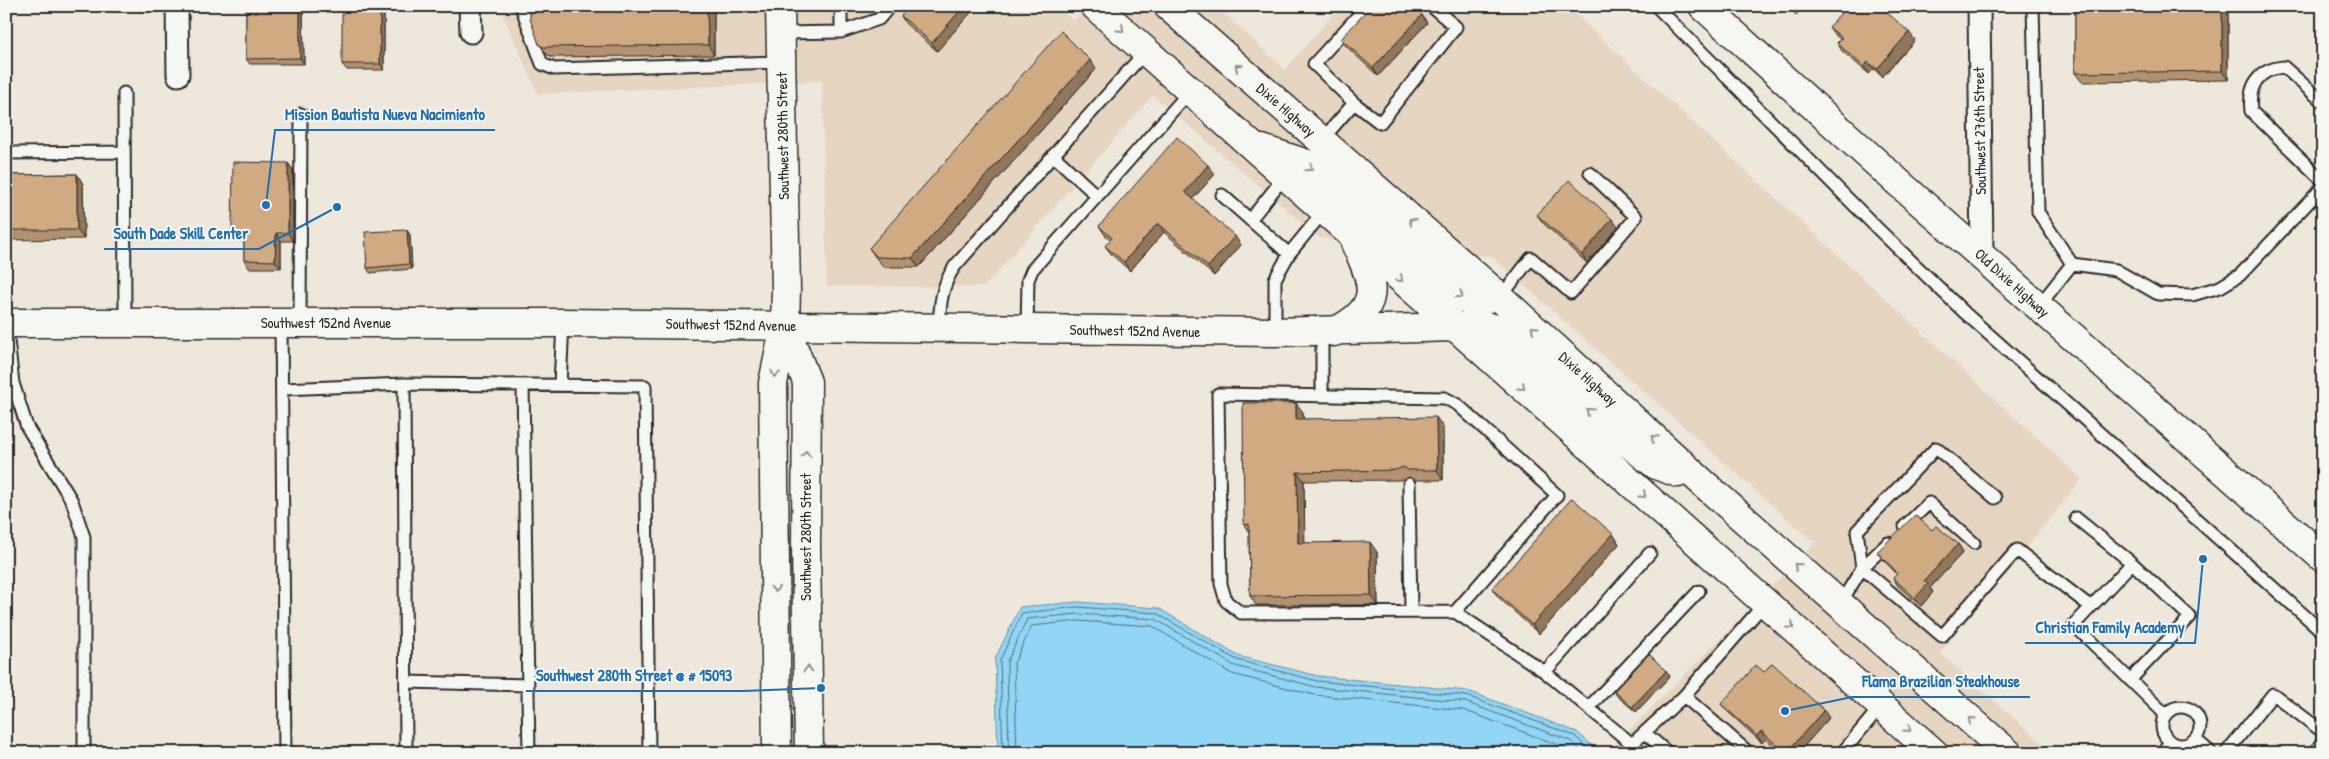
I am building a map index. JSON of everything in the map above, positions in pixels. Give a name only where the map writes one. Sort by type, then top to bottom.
[{"type":"main road","name":"Southwest 280th Street","points":[[777,753],[773,384],[785,326],[780,6]]},
{"type":"main road","points":[[1095,6],[1934,753]]},
{"type":"main road","name":"Dixie Highway","points":[[1168,6],[1498,296],[1703,483],[2008,753]]},
{"type":"main road","name":"Old Dixie Highway","points":[[1703,6],[1813,107],[2323,558]]},
{"type":"main road","points":[[1249,144],[1307,164],[1357,204],[1458,295],[1473,304],[1485,302],[1498,296]]},
{"type":"main road","points":[[1328,332],[1354,322],[1364,310],[1369,299],[1369,272],[1351,235]]},
{"type":"main road","name":"Southwest 152nd Avenue","points":[[6,323],[563,323],[1275,332],[1328,332],[1484,326],[1497,330],[1614,433],[1656,465],[1703,483]]},
{"type":"main road","name":"Southwest 280th Street","points":[[785,326],[807,382],[806,545],[809,753]]},
{"type":"main road","points":[[775,546],[806,545]]},
{"type":"main road","points":[[777,720],[809,720]]},
{"type":"street","points":[[178,6],[178,74]]},
{"type":"street","points":[[470,6],[471,32]]},
{"type":"street","name":"Southwest 276th Street","points":[[1978,6],[1982,255]]},
{"type":"lane","points":[[521,6],[542,64],[554,70],[781,62]]},
{"type":"lane","points":[[841,6],[841,32]]},
{"type":"lane","points":[[780,34],[841,32],[880,19],[890,6]]},
{"type":"lane","points":[[1367,6],[1314,64],[1354,103],[1380,123],[1456,27],[1431,6]]},
{"type":"lane","points":[[1656,6],[1878,230],[1972,319],[2323,632]]},
{"type":"lane","points":[[2033,6],[2038,212],[2072,264],[2116,270],[2158,294],[2192,295],[2220,288],[2240,275],[2323,187]]},
{"type":"lane","points":[[939,329],[940,300],[948,275],[1146,52]]},
{"type":"lane","points":[[2323,102],[2284,67],[2272,68],[2258,78],[2249,97],[2251,111],[2323,181]]},
{"type":"lane","points":[[1027,330],[1028,280],[1032,270],[1096,195],[1190,91]]},
{"type":"lane","points":[[124,93],[125,323]]},
{"type":"lane","points":[[1321,141],[1354,103]]},
{"type":"lane","points":[[285,753],[283,389],[290,323],[301,114]]},
{"type":"lane","points":[[6,153],[123,152]]},
{"type":"lane","points":[[1053,156],[1096,195]]},
{"type":"lane","points":[[1498,296],[1530,258],[1571,293],[1636,217],[1590,173]]},
{"type":"lane","points":[[1250,220],[1285,176]]},
{"type":"lane","points":[[1222,195],[1289,254]]},
{"type":"lane","points":[[1275,332],[1275,279],[1289,254],[1324,211]]},
{"type":"lane","points":[[2039,306],[2072,264]]},
{"type":"lane","points":[[6,323],[13,383],[27,427],[72,501],[84,537],[84,753]]},
{"type":"lane","points":[[560,385],[563,323]]},
{"type":"lane","points":[[1322,395],[1328,332]]},
{"type":"lane","points":[[283,389],[404,384],[645,386],[649,753]]},
{"type":"lane","points":[[404,384],[406,753]]},
{"type":"lane","points":[[523,385],[529,753]]},
{"type":"lane","points":[[1455,612],[1557,495],[1458,405],[1445,398],[1218,394],[1221,584],[1226,601],[1240,613],[1455,612],[1545,672],[1632,744],[1684,696],[1765,603]]},
{"type":"lane","points":[[1995,498],[1936,448],[1857,531],[1862,568],[1942,636],[2017,550],[2091,607]]},
{"type":"lane","points":[[1410,484],[1411,612]]},
{"type":"lane","points":[[1840,604],[1862,568],[1929,503],[1974,543]]},
{"type":"lane","points":[[2076,518],[2132,563],[2190,618],[2130,680]]},
{"type":"lane","points":[[1545,672],[1650,553]]},
{"type":"lane","points":[[2132,563],[2074,626],[2165,714]]},
{"type":"lane","points":[[1589,707],[1698,591]]},
{"type":"lane","points":[[406,682],[528,685]]},
{"type":"lane","points":[[2226,753],[2273,694],[2323,732]]},
{"type":"lane","points":[[1684,696],[1749,753]]},
{"type":"lane","points":[[1842,753],[1882,706]]},
{"type":"lane","points":[[2176,707],[2188,708],[2193,711],[2200,722],[2200,728],[2195,740],[2183,745],[2170,742],[2166,738],[2161,726],[2165,714],[2176,707]]},
{"type":"lane","points":[[1645,733],[1668,753]]},
{"type":"lane","points":[[2195,740],[2211,753]]},
{"type":"lane","points":[[2314,753],[2323,741]]},
{"type":"lane","points":[[2162,753],[2170,742]]},
{"type":"shaded area","points":[[499,6],[1057,6],[1073,21],[1089,6],[1216,6],[1285,70],[1340,6],[1566,6],[2082,479],[1940,653],[2053,753],[1611,753],[1609,751],[1815,543],[1491,256],[1320,238],[1153,95],[984,287],[827,286],[822,81],[538,94]]},
{"type":"water","points":[[1078,602],[1158,608],[1238,656],[1318,676],[1468,691],[1577,732],[1600,753],[998,753],[995,659],[1020,607]]},
{"type":"building","points":[[246,6],[300,6],[300,58],[246,59]]},
{"type":"building","points":[[342,6],[380,6],[380,64],[342,64]]},
{"type":"building","points":[[530,6],[707,6],[708,45],[543,47],[539,44],[530,19]]},
{"type":"building","points":[[910,6],[964,6],[932,43],[901,16]]},
{"type":"building","points":[[1371,6],[1413,6],[1422,15],[1373,68],[1341,39]]},
{"type":"building","points":[[1847,6],[1880,6],[1909,32],[1877,69],[1868,62],[1864,67],[1837,43],[1842,38],[1829,27]]},
{"type":"building","points":[[2075,6],[2222,6],[2222,71],[2075,73]]},
{"type":"building","points":[[1061,31],[1090,60],[912,258],[877,257],[869,248]]},
{"type":"building","points":[[1177,137],[1208,165],[1185,192],[1235,236],[1208,267],[1158,223],[1124,262],[1105,246],[1112,238],[1099,226]]},
{"type":"building","points":[[233,162],[288,163],[288,233],[276,233],[275,261],[244,260],[244,233],[232,232]]},
{"type":"building","points":[[77,174],[77,230],[6,230],[6,175]]},
{"type":"building","points":[[1569,180],[1612,219],[1582,255],[1537,215]]},
{"type":"building","points":[[407,230],[409,264],[367,268],[365,232]]},
{"type":"building","points":[[1243,403],[1296,403],[1296,419],[1436,417],[1437,470],[1408,470],[1403,467],[1396,470],[1297,472],[1298,543],[1370,542],[1371,595],[1250,596],[1249,524],[1244,525]]},
{"type":"building","points":[[1572,498],[1613,534],[1532,625],[1492,589]]},
{"type":"building","points":[[1915,515],[1932,530],[1936,526],[1958,544],[1924,581],[1928,584],[1915,598],[1893,578],[1897,574],[1894,569],[1877,552]]},
{"type":"building","points":[[1649,654],[1666,671],[1632,707],[1614,691]]},
{"type":"building","points":[[1772,663],[1824,710],[1786,753],[1761,731],[1757,736],[1721,704],[1756,665],[1764,672]]},
{"type":"place","name":"Mission Bautista Nueva Nacimiento","points":[[266,205]]},
{"type":"place","name":"South Dade Skill Center","points":[[337,207]]},
{"type":"place","name":"Christian Family Academy","points":[[2203,559]]},
{"type":"place","name":"Southwest 280th Street @ # 15093","points":[[821,688]]},
{"type":"place","name":"Flama Brazilian Steakhouse","points":[[1785,711]]}]
